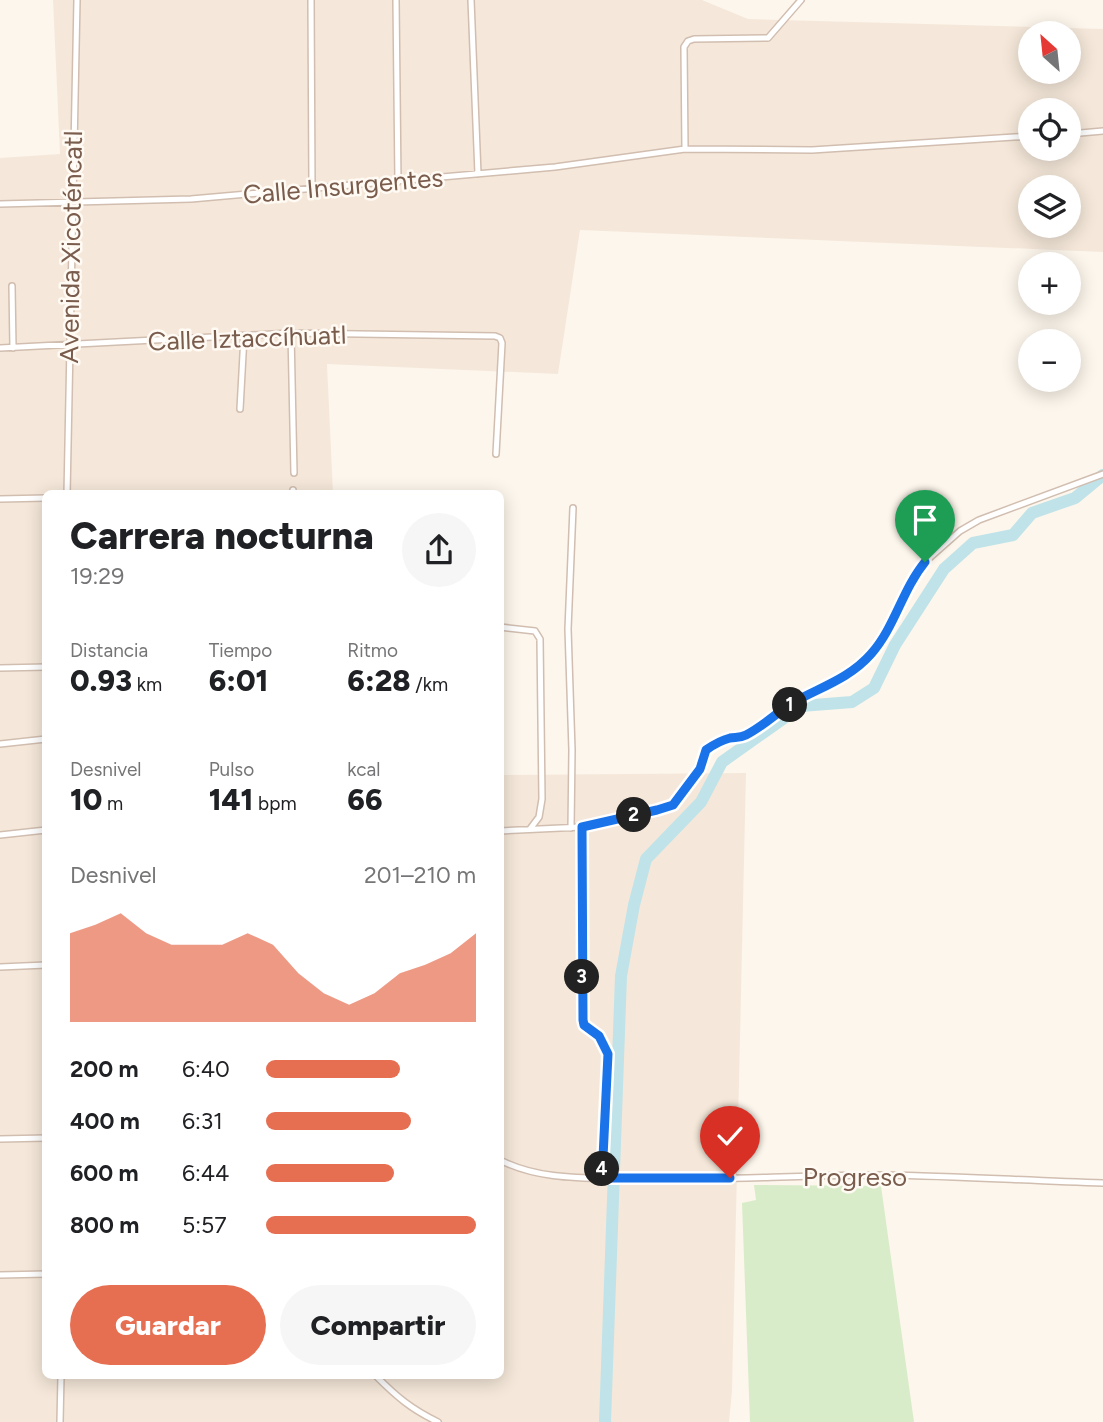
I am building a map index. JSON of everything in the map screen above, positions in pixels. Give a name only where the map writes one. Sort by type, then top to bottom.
[{"type":"street","name":"Avenida Xicoténcatl","points":[[66,490],[77,0]]},
{"type":"street","points":[[311,0],[312,187]]},
{"type":"street","points":[[396,0],[398,182]]},
{"type":"street","points":[[471,0],[478,174]]},
{"type":"street","points":[[685,149],[684,47],[688,41],[768,38],[801,0]]},
{"type":"street","points":[[1081,133],[1103,131]]},
{"type":"street","name":"Calle Insurgentes","points":[[0,204],[191,199],[555,167],[685,149],[812,150],[1018,137]]},
{"type":"street","points":[[12,286],[13,348]]},
{"type":"street","points":[[291,333],[294,473]]},
{"type":"street","name":"Calle Iztaccíhuatl","points":[[0,348],[291,333],[495,336],[500,338],[502,343],[496,454]]},
{"type":"street","points":[[240,409],[244,336]]},
{"type":"street","points":[[504,831],[582,827],[673,805],[700,769],[704,754],[713,745],[730,738],[742,738],[795,702],[830,686],[862,664],[889,628],[916,573],[960,531],[979,520],[1103,474]]},
{"type":"street","points":[[0,499],[42,498]]},
{"type":"street","points":[[571,828],[572,750],[568,629],[573,508]]},
{"type":"street","points":[[504,627],[535,631],[540,639],[542,799],[539,817],[530,829]]},
{"type":"street","points":[[0,668],[42,667]]},
{"type":"street","points":[[0,744],[42,739]]},
{"type":"street","points":[[582,827],[583,1020],[584,1025],[599,1036],[609,1059],[604,1178]]},
{"type":"street","points":[[0,835],[42,830]]},
{"type":"street","points":[[0,967],[42,965]]},
{"type":"street","points":[[0,1139],[42,1138]]},
{"type":"street","name":"Progreso","points":[[504,1162],[549,1176],[652,1180],[886,1175],[1103,1183]]},
{"type":"street","points":[[0,1275],[42,1274]]},
{"type":"street","points":[[60,1422],[61,1379]]},
{"type":"street","points":[[379,1379],[413,1410],[438,1422]]},
{"type":"shaded area","points":[[53,0],[702,0],[748,19],[1018,27],[1018,84],[1082,84],[1082,28],[1103,29],[1103,252],[580,230],[558,374],[327,364],[333,490],[42,490],[42,1379],[504,1379],[504,775],[746,773],[732,1391],[729,1422],[0,1422],[0,158],[60,154]]},
{"type":"green space","points":[[754,1185],[881,1186],[914,1422],[750,1422],[742,1203],[756,1200]]},
{"type":"waterway","points":[[605,1422],[621,976],[634,905],[646,859],[701,802],[722,762],[801,706],[852,702],[874,688],[895,645],[944,569],[973,543],[1013,535],[1032,513],[1075,498],[1103,475]]},
{"type":"route","points":[[730,1178],[602,1178],[609,1059],[599,1036],[584,1025],[583,1020],[582,827],[673,805],[700,769],[706,750],[730,738],[742,738],[795,702],[830,686],[862,664],[889,628],[916,573],[925,562]]}]
